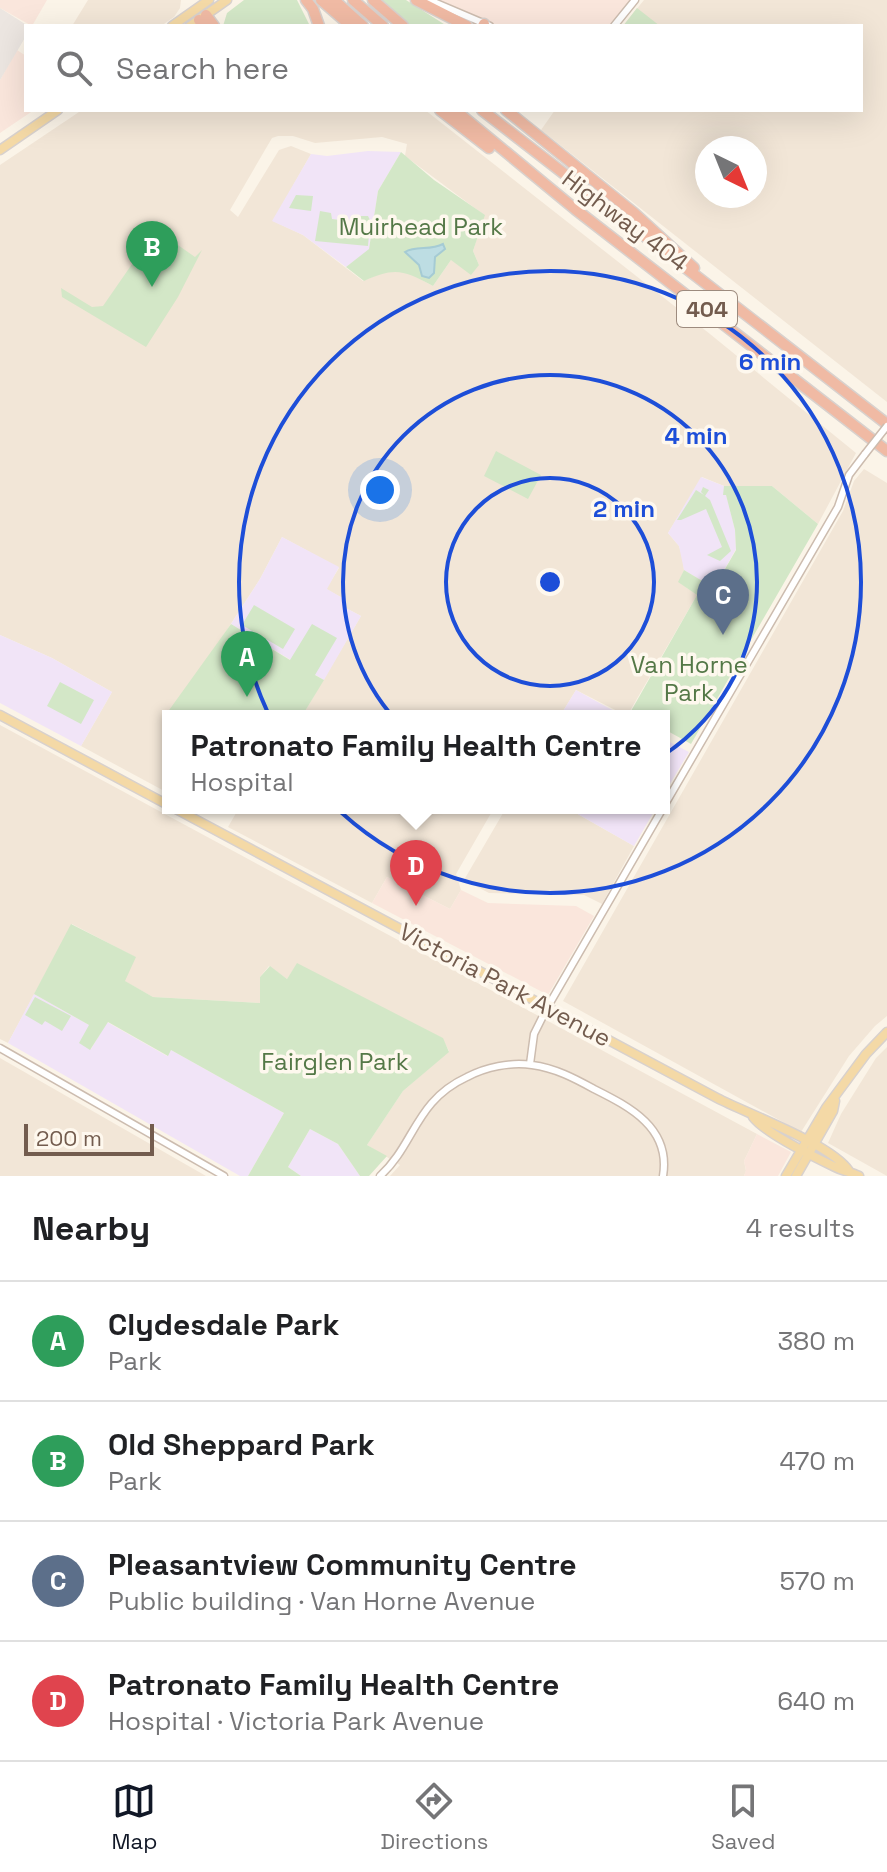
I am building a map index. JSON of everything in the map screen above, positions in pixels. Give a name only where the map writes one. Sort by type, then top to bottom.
[{"type":"highway","points":[[306,0],[318,24]]},
{"type":"highway","points":[[321,0],[349,24]]},
{"type":"highway","points":[[334,0],[361,24]]},
{"type":"highway","points":[[353,0],[381,24]]},
{"type":"highway","points":[[371,0],[398,24]]},
{"type":"highway","points":[[416,0],[463,24]]},
{"type":"highway","points":[[443,112],[499,155],[525,169]]},
{"type":"highway","name":"Highway 404","points":[[457,112],[525,169],[887,451]]},
{"type":"highway","name":"Highway 404","points":[[485,112],[887,425]]},
{"type":"highway","points":[[494,112],[576,179],[587,192]]},
{"type":"highway","points":[[508,112],[634,213],[691,264],[701,280]]},
{"type":"main road","points":[[175,24],[209,0]]},
{"type":"main road","points":[[199,22],[227,0]]},
{"type":"main road","points":[[0,150],[55,112]]},
{"type":"main road","points":[[0,715],[162,802]]},
{"type":"main road","name":"Victoria Park Avenue","points":[[185,814],[547,1008],[752,1116],[764,1119],[839,1170],[859,1176]]},
{"type":"main road","points":[[796,1176],[826,1108],[866,1054],[887,1032]]},
{"type":"main road","points":[[786,1176],[808,1147]]},
{"type":"street","points":[[429,0],[484,24]]},
{"type":"street","points":[[616,24],[635,0]]},
{"type":"street","points":[[670,797],[838,507],[849,475],[887,425]]},
{"type":"street","points":[[530,1064],[534,1034],[547,1008],[660,814]]},
{"type":"street","points":[[0,1048],[224,1176]]},
{"type":"street","points":[[380,1176],[395,1160],[421,1114],[443,1092],[467,1076],[485,1069],[530,1064],[570,1076],[640,1114],[661,1144],[665,1164],[663,1176]]},
{"type":"shaded area","points":[[0,0],[47,0],[33,24],[0,8]]},
{"type":"shaded area","points":[[88,0],[181,0],[174,17],[164,24],[73,24]]},
{"type":"shaded area","points":[[429,0],[635,0],[616,24],[485,24]]},
{"type":"shaded area","points":[[644,0],[887,0],[887,402],[541,130],[554,112],[863,112],[863,24],[625,24]]},
{"type":"shaded area","points":[[0,8],[25,24],[24,39],[0,80]]},
{"type":"shaded area","points":[[17,50],[24,55],[24,112],[31,112],[0,133],[0,80]]},
{"type":"shaded area","points":[[79,112],[428,112],[856,453],[818,524],[772,486],[724,486],[702,477],[668,533],[679,546],[683,559],[684,570],[679,582],[697,595],[630,710],[615,710],[576,690],[564,710],[306,710],[361,616],[344,607],[346,600],[326,589],[339,568],[282,537],[260,579],[208,659],[170,710],[162,710],[162,790],[81,746],[112,692],[52,658],[0,635],[0,165]],"holes":[[[293,136],[315,143],[382,137],[407,144],[405,156],[484,215],[473,251],[479,265],[451,260],[433,286],[409,273],[396,270],[363,281],[303,235],[273,221],[311,154],[291,146],[279,150],[238,217],[230,210],[272,138]]]},
{"type":"shaded area","points":[[368,151],[401,152],[378,191],[369,250],[346,267],[303,235],[272,221],[311,154],[327,156]]},
{"type":"shaded area","points":[[864,469],[887,483],[887,1016],[849,1056],[801,1132],[563,1001],[843,511],[854,481]]},
{"type":"shaded area","points":[[701,477],[724,486],[735,530],[736,549],[714,588],[684,570],[679,546],[668,533]]},
{"type":"shaded area","points":[[282,537],[339,567],[327,589],[346,600],[344,607],[361,616],[324,680],[231,624]]},
{"type":"shaded area","points":[[0,635],[52,658],[112,692],[81,746],[0,703]]},
{"type":"shaded area","points":[[576,690],[612,710],[564,710]]},
{"type":"shaded area","points":[[0,725],[757,1134],[744,1161],[744,1176],[390,1176],[400,1165],[367,1145],[403,1091],[449,1051],[442,1038],[297,964],[287,979],[269,966],[260,977],[260,1003],[153,997],[124,981],[135,957],[72,924],[8,1043],[0,1039]]},
{"type":"shaded area","points":[[670,742],[689,752],[670,784]]},
{"type":"shaded area","points":[[236,814],[491,814],[456,874],[461,890],[450,909],[387,877],[372,903],[228,827]]},
{"type":"shaded area","points":[[502,814],[578,814],[634,846],[602,904],[584,895],[489,893],[464,880]]},
{"type":"shaded area","points":[[578,814],[653,814],[634,846]]},
{"type":"shaded area","points":[[387,877],[450,909],[461,890],[488,903],[576,906],[594,916],[548,995],[372,903]]},
{"type":"shaded area","points":[[34,994],[89,1025],[91,1049],[107,1022],[167,1056],[171,1050],[284,1113],[248,1176],[240,1176],[8,1043]]},
{"type":"shaded area","points":[[887,1047],[887,1176],[828,1143],[841,1114],[876,1058]]},
{"type":"shaded area","points":[[0,1058],[206,1176],[0,1176]]},
{"type":"shaded area","points":[[310,1129],[338,1144],[360,1176],[301,1176],[288,1167]]},
{"type":"shaded area","points":[[757,1134],[791,1152],[778,1176],[744,1176],[744,1161]]},
{"type":"green space","points":[[244,0],[297,0],[309,24],[224,24],[227,13]]},
{"type":"green space","points":[[380,0],[406,0],[444,24],[409,24]]},
{"type":"green space","points":[[637,8],[657,24],[625,24]]},
{"type":"green space","name":"Muirhead Park","points":[[401,152],[434,180],[485,215],[473,251],[479,265],[471,275],[451,260],[433,286],[399,272],[364,281],[346,267],[369,249],[378,191]]},
{"type":"green space","points":[[296,195],[313,196],[311,211],[289,208]]},
{"type":"green space","points":[[320,211],[331,213],[332,219],[355,222],[357,216],[368,216],[368,246],[315,241]]},
{"type":"green space","points":[[145,222],[195,257],[202,250],[178,297],[146,347],[62,297],[61,288],[92,307],[103,306],[148,241],[138,229]]},
{"type":"green space","points":[[496,451],[541,475],[528,499],[484,476]]},
{"type":"green space","name":"Van Horne Park","points":[[724,486],[772,486],[818,524],[691,744],[670,732],[670,710],[632,710],[697,595],[678,582],[684,570],[714,588],[736,550],[735,530],[726,495],[723,495]]},
{"type":"green space","points":[[703,487],[709,490],[705,496],[710,500],[731,551],[720,561],[707,555],[722,547],[706,509],[677,520],[696,490],[704,495],[701,492]]},
{"type":"green space","points":[[254,605],[295,629],[283,649],[242,625]]},
{"type":"green space","points":[[231,624],[290,660],[312,624],[337,638],[315,675],[324,680],[306,710],[169,710]]},
{"type":"green space","points":[[60,682],[94,700],[81,724],[47,706]]},
{"type":"green space","name":"Fairglen Park","points":[[71,924],[136,957],[125,981],[153,997],[260,1003],[260,977],[270,966],[287,979],[297,963],[443,1038],[449,1052],[403,1091],[367,1145],[387,1156],[369,1176],[360,1176],[338,1144],[310,1129],[288,1167],[301,1176],[248,1176],[284,1113],[171,1050],[168,1056],[108,1022],[90,1050],[79,1043],[89,1025],[34,994]]},
{"type":"green space","points":[[35,997],[71,1016],[62,1031],[45,1021],[42,1025],[25,1015]]},
{"type":"water","points":[[443,244],[445,249],[435,257],[434,273],[429,278],[422,276],[419,265],[405,252],[414,249]]},
{"type":"place","name":"Old Sheppard Park","points":[[152,287]]},
{"type":"place","name":"Pleasantview Community Centre","points":[[723,635]]},
{"type":"place","name":"Clydesdale Park","points":[[247,697]]},
{"type":"place","name":"Patronato Family Health Centre","points":[[416,906]]}]
